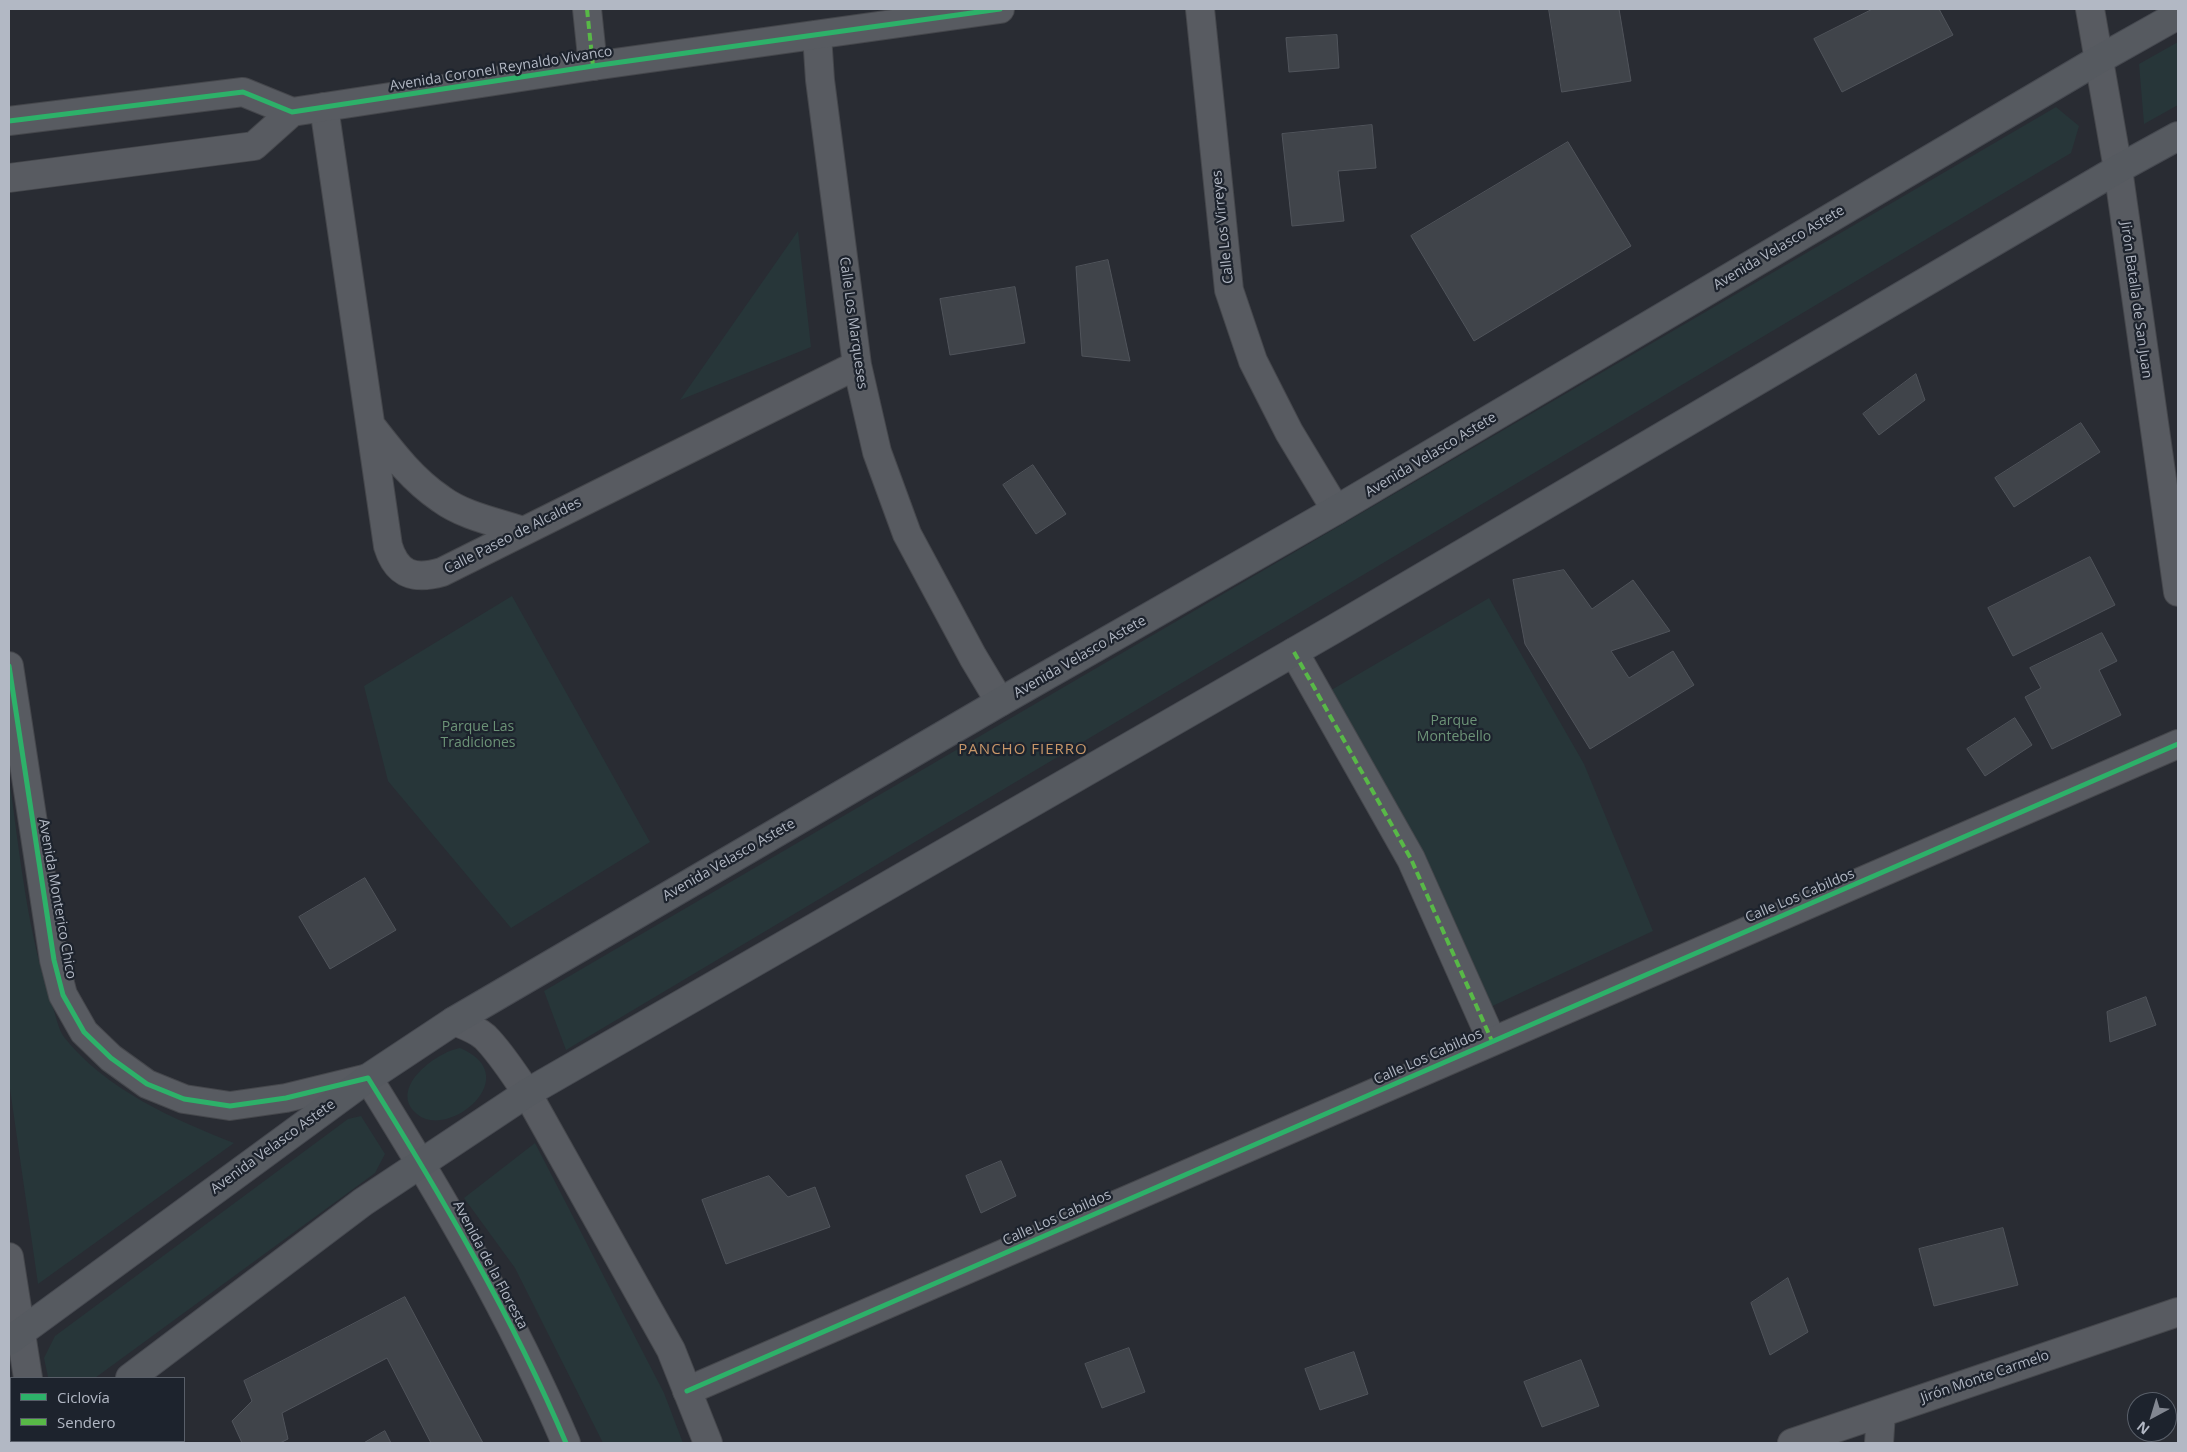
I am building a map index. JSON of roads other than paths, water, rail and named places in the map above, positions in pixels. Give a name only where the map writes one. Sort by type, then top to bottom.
[{"type":"main road","name":"Avenida Velasco Astete","points":[[14,1336],[368,1078],[454,1021],[1000,702],[1336,510],[2098,60],[2178,15]]},
{"type":"main road","points":[[131,1377],[363,1202],[526,1093],[1294,652],[2118,169],[2178,136]]},
{"type":"street","points":[[587,9],[593,66]]},
{"type":"street","name":"Avenida Coronel Reynaldo Vivanco","points":[[292,112],[593,66],[1000,9]]},
{"type":"street","name":"Calle Los Virreyes","points":[[1200,9],[1229,290],[1253,361],[1289,432],[1336,510]]},
{"type":"street","name":"Jirón Batalla de San Juan","points":[[2090,9],[2118,169],[2178,592]]},
{"type":"street","name":"Calle Los Marqueses","points":[[817,35],[820,80],[857,365],[877,452],[907,534],[973,657],[1000,702]]},
{"type":"street","points":[[9,121],[243,92],[292,112],[254,146],[9,178]]},
{"type":"street","name":"Calle Paseo de Alcaldes","points":[[324,107],[388,546],[393,560],[408,573],[425,577],[442,572],[857,365]]},
{"type":"street","points":[[371,425],[415,478],[442,500],[478,517],[523,531]]},
{"type":"street","points":[[1294,652],[1411,859],[1492,1041]]},
{"type":"street","name":"Avenida Monterico Chico","points":[[9,666],[54,960],[63,995],[84,1032],[111,1058],[147,1084],[184,1100],[230,1106],[286,1098],[368,1078]]},
{"type":"street","name":"Calle Los Cabildos","points":[[687,1391],[2178,744]]},
{"type":"street","points":[[454,1021],[484,1036],[507,1064],[526,1093],[671,1350],[708,1443]]},
{"type":"street","name":"Avenida de la Floresta","points":[[368,1078],[421,1162],[541,1384],[566,1443]]},
{"type":"street","points":[[9,1257],[14,1336],[28,1377]]},
{"type":"street","name":"Jirón Monte Carmelo","points":[[1792,1443],[2178,1312]]},
{"type":"street","points":[[1879,1443],[1881,1413]]},
{"type":"district","name":"PANCHO FIERRO","points":[[1023,750]]},
{"type":"park label","name":"Parque Montebello","points":[[1454,730]]},
{"type":"park label","name":"Parque Las Tradiciones","points":[[478,736]]}]
